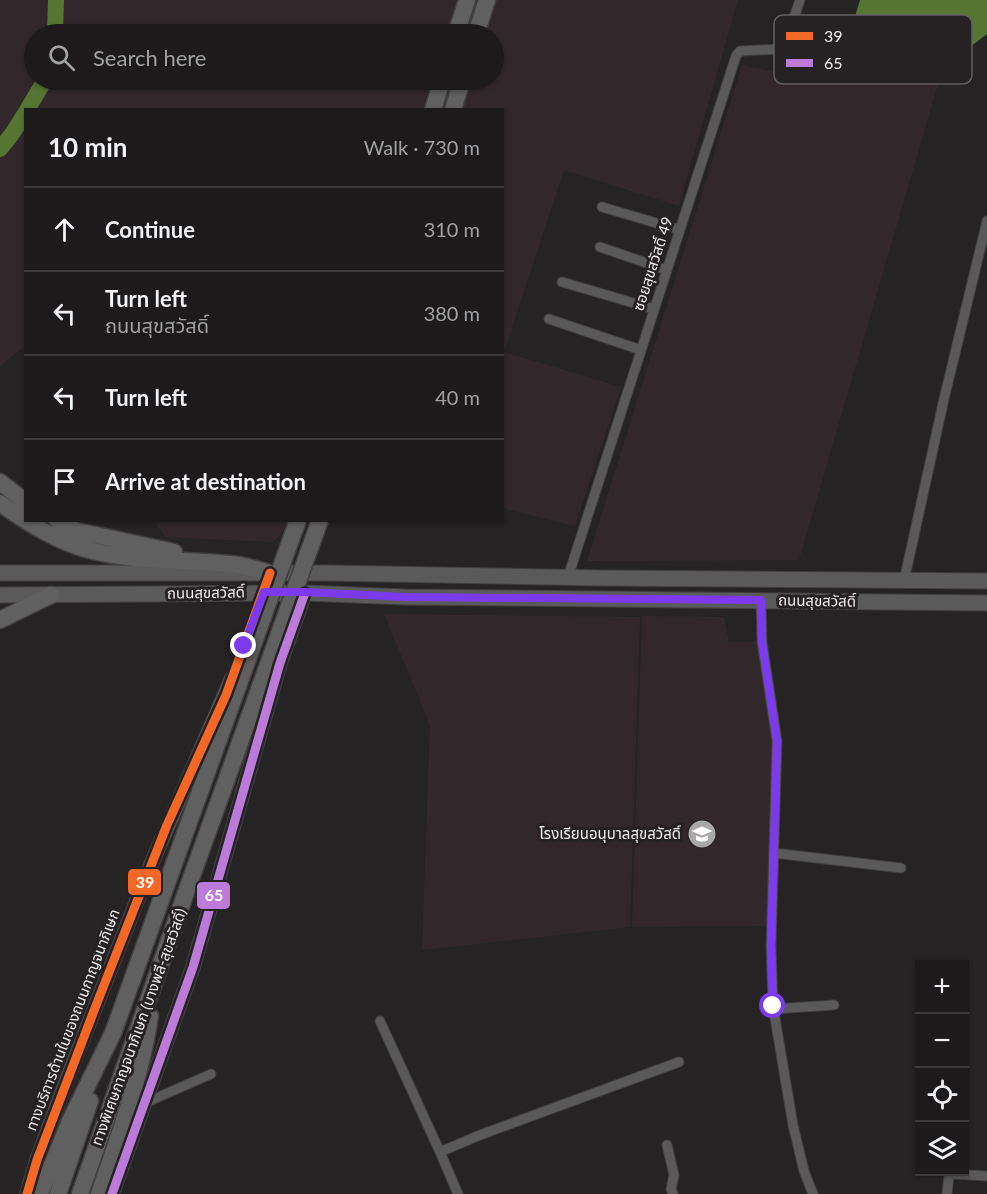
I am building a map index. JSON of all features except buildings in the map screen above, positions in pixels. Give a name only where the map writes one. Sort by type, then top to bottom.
[{"type":"highway","points":[[459,24],[467,0]]},
{"type":"highway","points":[[479,24],[487,0]]},
{"type":"highway","points":[[434,108],[439,90]]},
{"type":"highway","points":[[454,108],[459,90]]},
{"type":"highway","points":[[0,482],[24,500]]},
{"type":"highway","points":[[0,503],[24,520]]},
{"type":"highway","points":[[28,522],[54,537],[92,551],[138,559],[231,564]]},
{"type":"highway","points":[[61,522],[77,531],[270,573]]},
{"type":"highway","name":"ทางพิเศษกาญจนาภิเษก (บางพลี-สุขสวัสดิ์)","points":[[58,1194],[113,1033],[297,522]]},
{"type":"highway","name":"ทางพิเศษกาญจนาภิเษก (บางพลี-สุขสวัสดิ์)","points":[[80,1194],[319,522]]},
{"type":"highway","points":[[0,620],[51,595]]},
{"type":"highway","points":[[99,1194],[140,1070],[155,980]]},
{"type":"highway","points":[[40,1194],[70,1121],[113,1033]]},
{"type":"main road","name":"ถนนสุขสวัสดิ์","points":[[0,573],[270,573],[987,581]]},
{"type":"main road","points":[[264,592],[270,573]]},
{"type":"main road","name":"ทางบริการด้านในของถนนกาญจนาภิเษก","points":[[27,1194],[69,1074],[167,825],[226,695],[264,592]]},
{"type":"main road","name":"ถนนสุขสวัสดิ์","points":[[0,595],[305,592],[405,597],[987,603]]},
{"type":"main road","points":[[112,1194],[193,968],[280,663],[305,592]]},
{"type":"street","name":"ซอยสุขสวัสดิ์ 49","points":[[795,15],[800,0]]},
{"type":"street","name":"ซอยสุขสวัสดิ์ 49","points":[[568,577],[736,56],[740,51],[774,49]]},
{"type":"street","points":[[602,207],[680,230]]},
{"type":"street","points":[[904,581],[944,399],[987,221]]},
{"type":"street","points":[[600,247],[667,270]]},
{"type":"street","points":[[562,282],[654,309]]},
{"type":"street","points":[[549,319],[641,350]]},
{"type":"street","points":[[761,600],[762,642],[777,741],[771,946],[773,1009],[793,1125],[804,1171],[813,1194]]},
{"type":"street","points":[[774,853],[901,868]]},
{"type":"street","points":[[773,1009],[834,1005]]},
{"type":"street","points":[[380,1021],[458,1194]]},
{"type":"street","points":[[440,1152],[679,1062]]},
{"type":"street","points":[[145,1104],[211,1074]]},
{"type":"street","points":[[667,1144],[674,1175],[673,1194]]},
{"type":"street","points":[[947,1194],[949,1175],[987,1176]]},
{"type":"shaded area","points":[[0,0],[738,0],[679,206],[564,170],[504,352],[504,108],[24,108],[24,347],[0,366]]},
{"type":"shaded area","points":[[860,0],[987,0],[987,34],[972,45],[972,15],[856,15]]},
{"type":"shaded area","points":[[742,65],[774,72],[774,84],[938,84],[799,560],[587,561]]},
{"type":"shaded area","points":[[504,352],[621,387],[575,526],[504,508]]},
{"type":"shaded area","points":[[156,522],[294,522],[272,542],[165,537]]},
{"type":"shaded area","points":[[384,614],[640,617],[630,927],[422,950],[430,725]]},
{"type":"shaded area","name":"โรงเรียนอนุบาลสุขสวัสดิ์","points":[[642,616],[724,617],[729,642],[758,642],[773,741],[767,926],[632,927]]},
{"type":"waterway","points":[[55,24],[56,0]]},
{"type":"waterway","points":[[28,108],[39,90]]},
{"type":"waterway","points":[[0,149],[24,115]]},
{"type":"transit line","name":"39","points":[[27,1194],[37,1160],[95,1008],[167,825],[226,695],[270,573]]},
{"type":"transit line","name":"65","points":[[112,1194],[193,967],[280,663],[305,593]]},
{"type":"place","name":"โรงเรียนอนุบาลสุขสวัสดิ์","points":[[702,834]]},
{"type":"route","points":[[244,646],[264,592],[405,597],[761,600],[762,642],[777,741],[771,946],[773,1006]]}]
